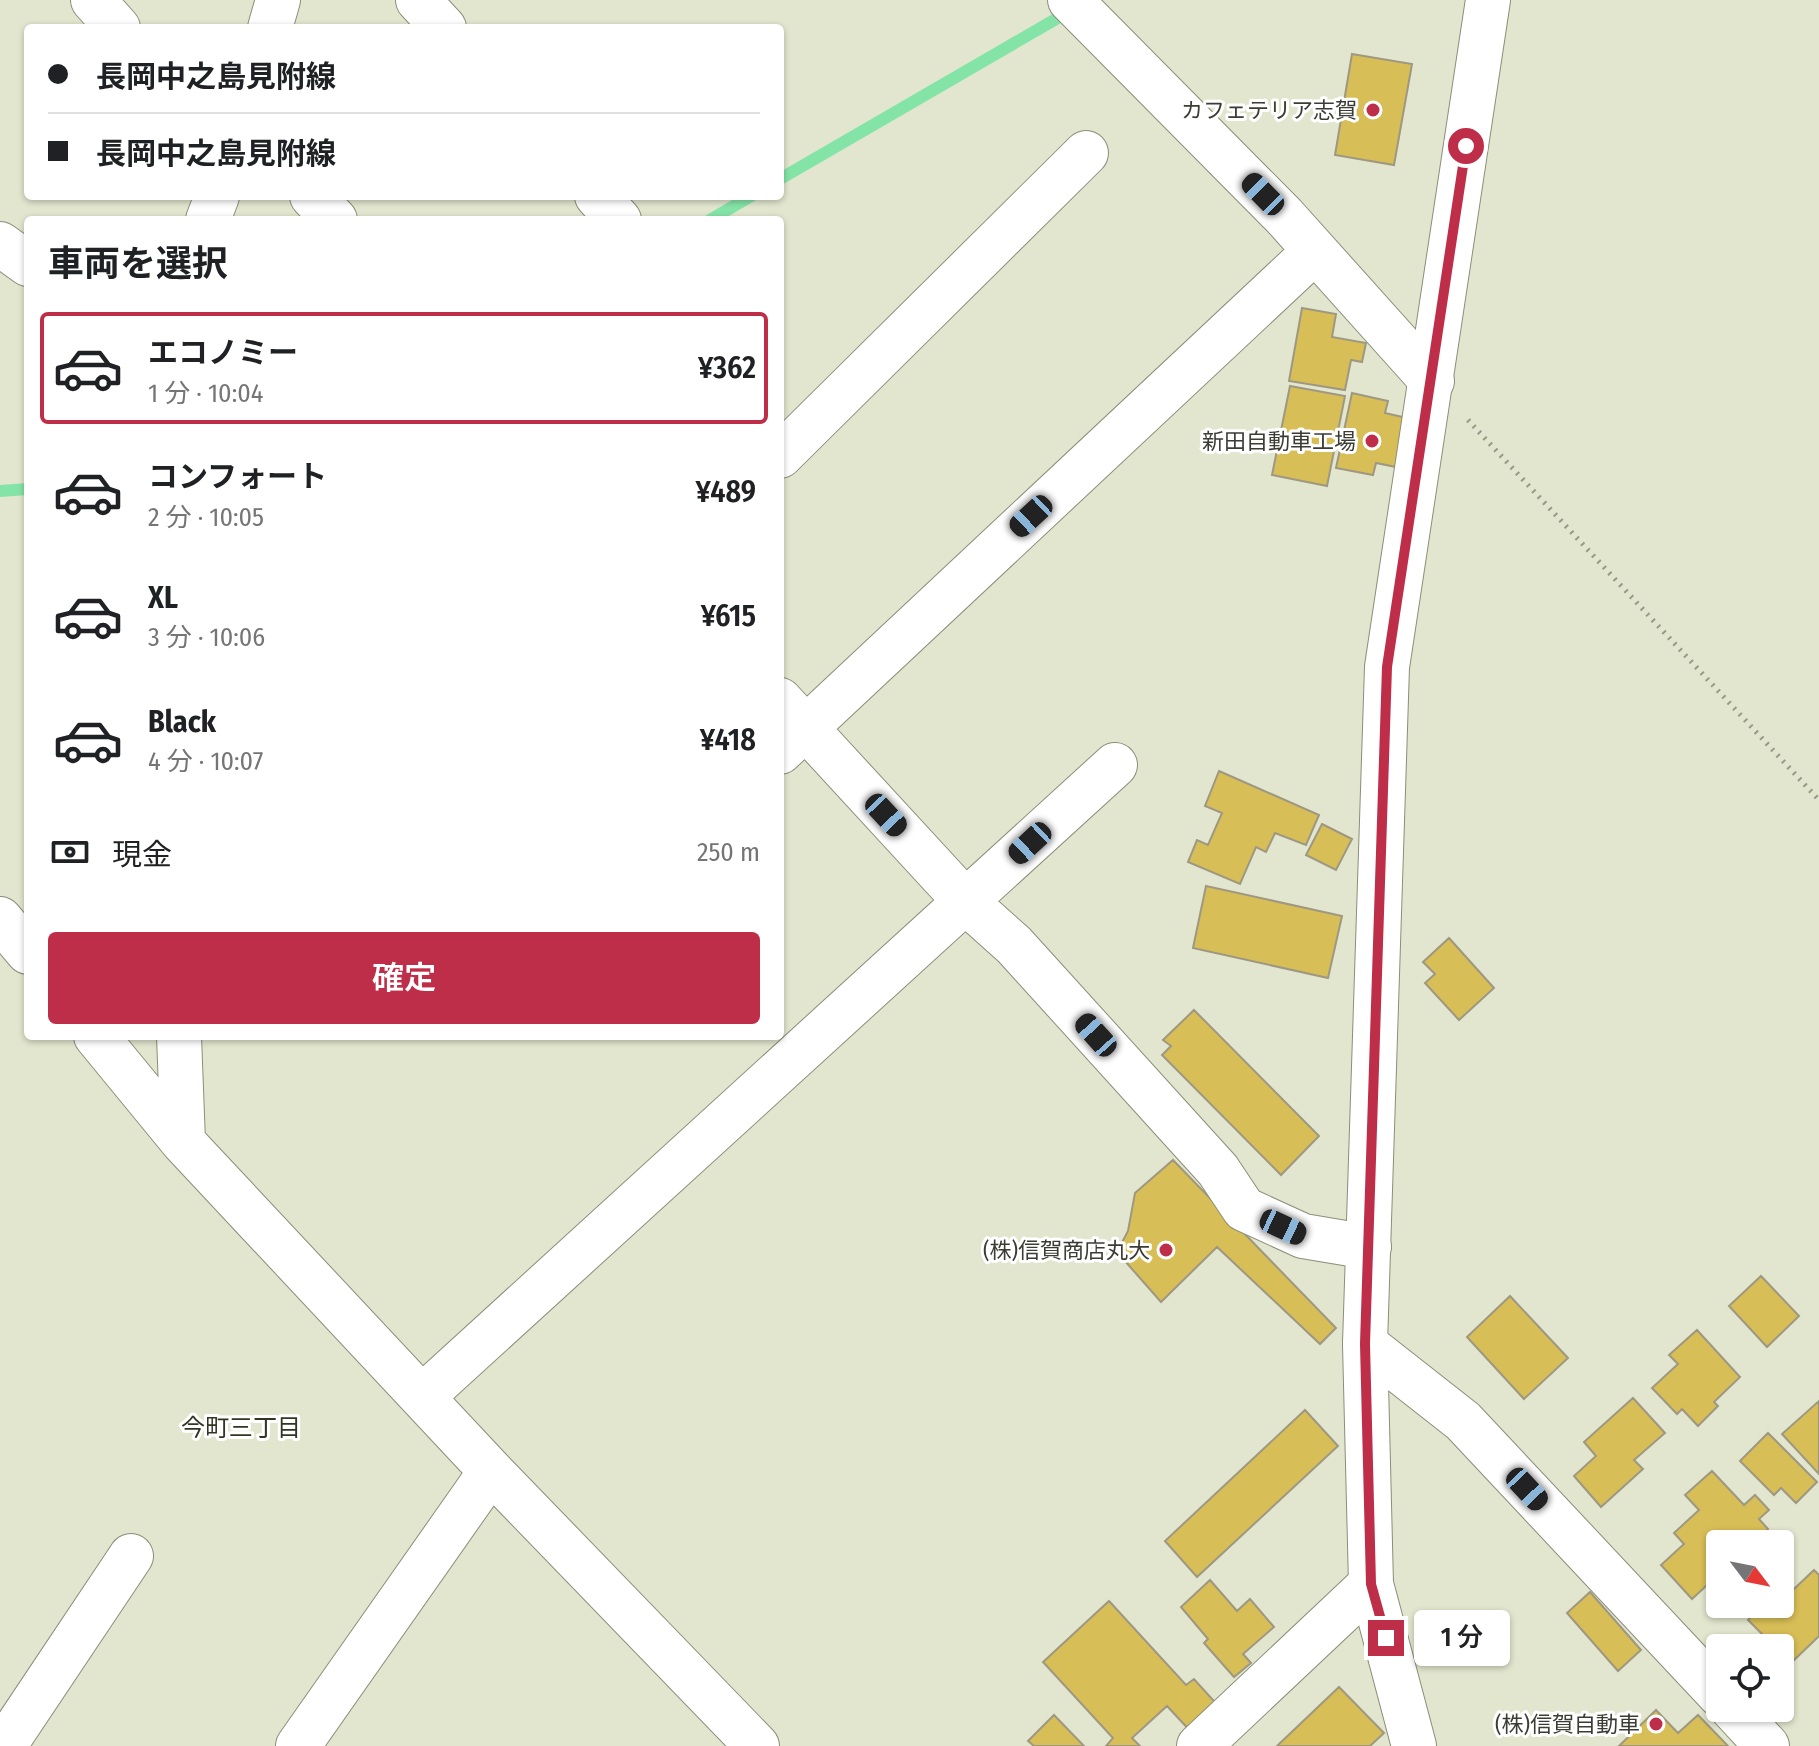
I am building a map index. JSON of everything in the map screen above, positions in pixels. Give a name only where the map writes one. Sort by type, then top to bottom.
[{"type":"street","points":[[93,0],[114,24]]},
{"type":"street","points":[[271,24],[278,0]]},
{"type":"street","points":[[418,0],[440,24]]},
{"type":"street","points":[[1070,0],[1284,216],[1432,381]]},
{"type":"street","points":[[1414,1746],[1371,1584],[1365,1344],[1387,667],[1488,0]]},
{"type":"street","points":[[784,452],[1086,153]]},
{"type":"street","points":[[316,200],[331,216]]},
{"type":"street","points":[[601,200],[615,216]]},
{"type":"street","points":[[0,244],[24,261]]},
{"type":"street","points":[[1314,252],[789,727],[966,902],[1014,945],[1218,1170],[1244,1209],[1303,1236],[1369,1247]]},
{"type":"street","points":[[422,1397],[1115,765]]},
{"type":"street","points":[[99,1040],[183,1142],[491,1471],[757,1746]]},
{"type":"street","points":[[179,1040],[183,1142]]},
{"type":"street","points":[[1365,1344],[1463,1421],[1706,1680]]},
{"type":"street","points":[[298,1746],[491,1471]]},
{"type":"street","points":[[4,1746],[131,1556]]},
{"type":"street","points":[[1199,1746],[1371,1584]]},
{"type":"street","points":[[1745,1722],[1767,1746]]},
{"type":"path","points":[[1432,381],[1819,800]]},
{"type":"building","name":"カフェテリア志賀","points":[[1352,54],[1412,64],[1394,165],[1335,155]]},
{"type":"building","points":[[1302,308],[1336,314],[1332,337],[1366,343],[1362,362],[1351,360],[1345,390],[1289,381]]},
{"type":"building","points":[[1290,386],[1345,396],[1327,486],[1272,475]]},
{"type":"building","name":"新田自動車工場","points":[[1352,393],[1388,401],[1385,413],[1407,418],[1396,467],[1376,463],[1373,475],[1336,468]]},
{"type":"building","points":[[1219,771],[1319,815],[1306,845],[1275,833],[1266,852],[1256,847],[1240,884],[1188,862],[1197,840],[1208,845],[1222,813],[1205,806]]},
{"type":"building","points":[[1322,824],[1352,839],[1336,870],[1306,855]]},
{"type":"building","points":[[1206,886],[1342,916],[1328,978],[1193,948]]},
{"type":"building","points":[[1449,938],[1494,988],[1459,1020],[1425,983],[1435,974],[1423,962]]},
{"type":"building","points":[[1194,1010],[1319,1136],[1281,1175],[1162,1055],[1171,1046],[1163,1040]]},
{"type":"building","name":"(株)信賀商店丸大","points":[[1173,1160],[1336,1328],[1320,1344],[1217,1247],[1161,1302],[1117,1252],[1128,1231],[1135,1193]]},
{"type":"building","points":[[1761,1276],[1799,1316],[1767,1347],[1729,1306]]},
{"type":"building","points":[[1510,1296],[1568,1358],[1524,1399],[1467,1337]]},
{"type":"building","points":[[1697,1330],[1740,1377],[1714,1402],[1718,1406],[1698,1426],[1682,1409],[1677,1414],[1652,1388],[1678,1364],[1669,1355]]},
{"type":"building","points":[[1633,1398],[1665,1433],[1634,1460],[1643,1469],[1601,1507],[1574,1476],[1596,1456],[1584,1442]]},
{"type":"building","points":[[1819,1401],[1819,1474],[1782,1434]]},
{"type":"building","points":[[1305,1410],[1338,1446],[1197,1577],[1165,1541]]},
{"type":"building","points":[[1768,1433],[1817,1482],[1796,1503],[1781,1488],[1774,1495],[1740,1461]]},
{"type":"building","points":[[1712,1471],[1744,1505],[1755,1495],[1769,1510],[1759,1519],[1767,1530],[1706,1530],[1706,1586],[1692,1599],[1661,1565],[1684,1544],[1674,1533],[1699,1510],[1685,1495]]},
{"type":"building","points":[[1814,1570],[1819,1575],[1819,1636],[1794,1660],[1794,1634],[1762,1634],[1748,1620],[1794,1618],[1794,1589]]},
{"type":"building","points":[[1210,1580],[1237,1611],[1250,1599],[1274,1627],[1243,1654],[1251,1663],[1234,1677],[1204,1643],[1208,1639],[1181,1607]]},
{"type":"building","points":[[1590,1592],[1641,1650],[1618,1671],[1567,1613]]},
{"type":"building","points":[[1109,1601],[1186,1685],[1194,1679],[1222,1710],[1194,1735],[1167,1706],[1132,1738],[1140,1746],[1106,1746],[1113,1738],[1043,1662]]},
{"type":"building","points":[[1339,1687],[1384,1733],[1370,1746],[1277,1746]]},
{"type":"building","name":"(株)信賀自動車","points":[[1656,1710],[1678,1733],[1698,1715],[1728,1746],[1619,1746]]},
{"type":"building","points":[[1054,1715],[1084,1746],[1034,1746],[1028,1741]]},
{"type":"waterway","points":[[784,177],[1056,19]]},
{"type":"waterway","points":[[717,216],[744,200]]},
{"type":"waterway","points":[[0,491],[24,489]]},
{"type":"place","name":"カフェテリア志賀","points":[[1373,110]]},
{"type":"place","name":"新田自動車工場","points":[[1372,441]]},
{"type":"place","name":"(株)信賀商店丸大","points":[[1166,1250]]},
{"type":"place","name":"(株)信賀自動車","points":[[1656,1724]]},
{"type":"district","name":"今町三丁目","points":[[241,1428]]},
{"type":"route","points":[[1386,1638],[1371,1584],[1365,1344],[1387,667],[1466,146]]}]
